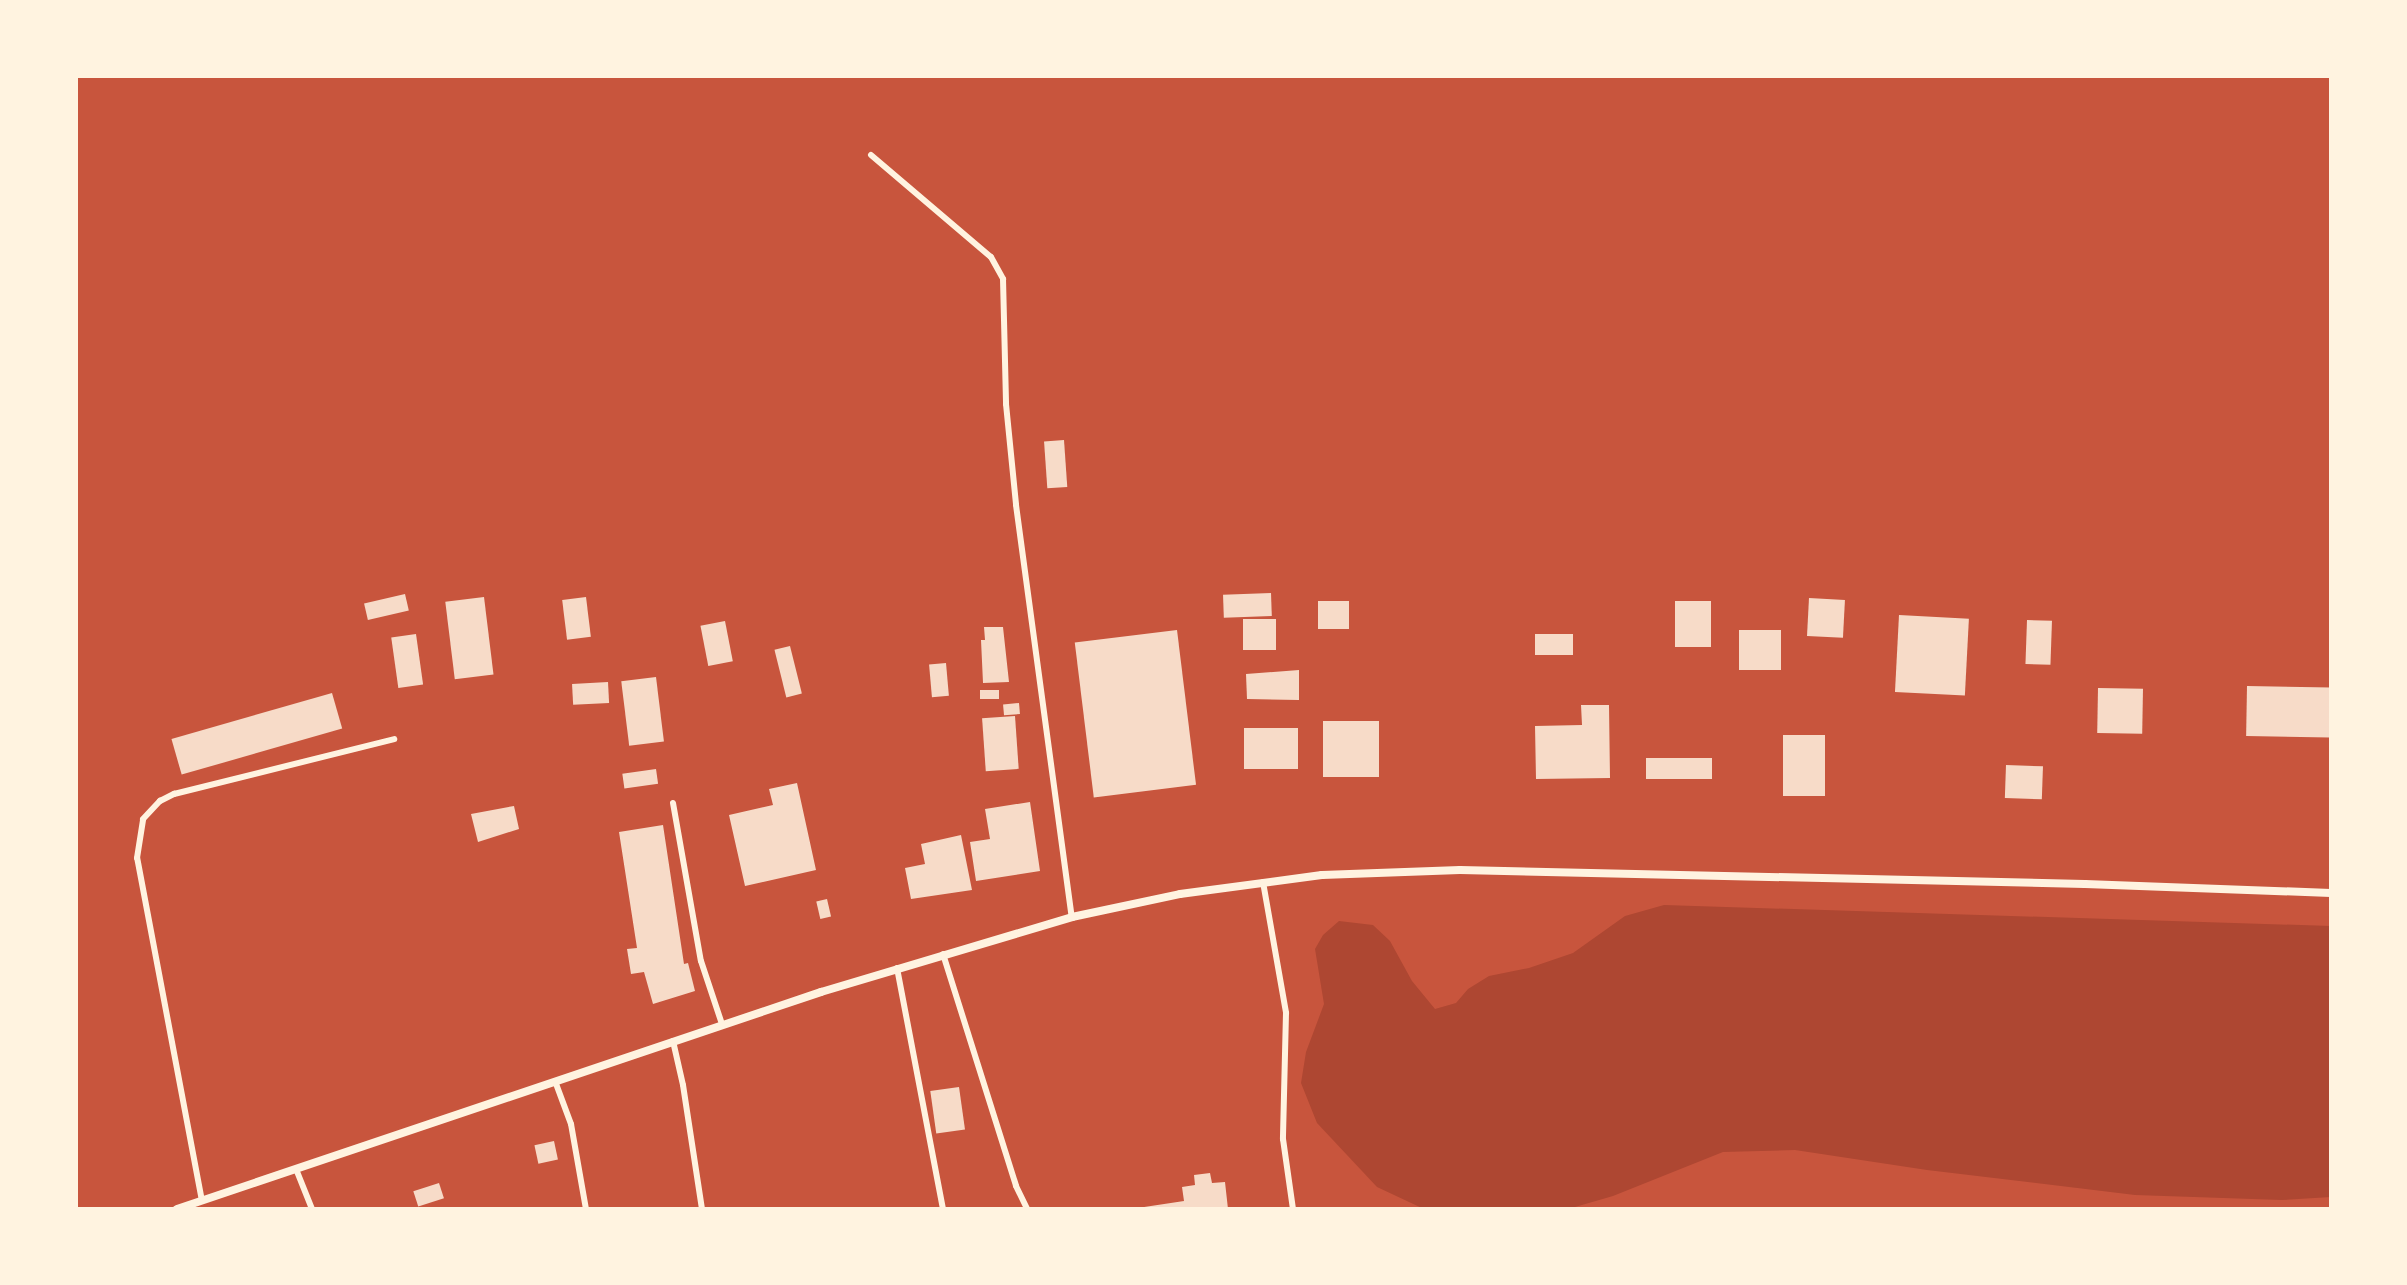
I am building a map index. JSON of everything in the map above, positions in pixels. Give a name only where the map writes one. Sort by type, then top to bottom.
[{"type":"street","points":[[177,1209],[722,1024],[897,968],[1072,917],[1180,894],[1322,875],[1460,870],[2085,884],[2331,893]]},
{"type":"lane","points":[[871,155],[991,257],[1003,279],[1006,404],[1016,505],[1072,917]]},
{"type":"lane","points":[[202,1202],[137,858],[143,819],[160,801],[174,794],[394,739]]},
{"type":"lane","points":[[673,803],[701,961],[722,1024]]},
{"type":"lane","points":[[1263,882],[1286,1013],[1283,1129],[1293,1209]]},
{"type":"lane","points":[[943,954],[1016,1186],[1027,1209]]},
{"type":"lane","points":[[897,968],[943,1209]]},
{"type":"lane","points":[[673,1041],[682,1076],[702,1209]]},
{"type":"lane","points":[[555,1081],[571,1124],[586,1209]]},
{"type":"lane","points":[[296,1169],[312,1209]]},
{"type":"shaded area","points":[[1664,905],[2331,926],[2331,1197],[2282,1200],[2135,1195],[1927,1170],[1795,1150],[1723,1152],[1613,1196],[1568,1209],[1424,1209],[1377,1187],[1317,1123],[1301,1083],[1306,1052],[1324,1004],[1315,949],[1323,935],[1339,921],[1373,925],[1390,941],[1412,981],[1435,1009],[1456,1003],[1468,989],[1489,976],[1529,968],[1573,953],[1625,916]]},
{"type":"building","points":[[1064,440],[1067,487],[1047,488],[1044,441]]},
{"type":"building","points":[[1271,593],[1272,616],[1224,618],[1223,595]]},
{"type":"building","points":[[405,594],[409,611],[368,620],[364,603]]},
{"type":"building","points":[[484,597],[494,674],[455,679],[445,602]]},
{"type":"building","points":[[586,597],[591,637],[567,640],[562,600]]},
{"type":"building","points":[[1809,598],[1845,600],[1843,638],[1807,636]]},
{"type":"building","points":[[1318,601],[1349,601],[1349,629],[1318,629]]},
{"type":"building","points":[[1675,601],[1711,601],[1711,647],[1675,647]]},
{"type":"building","points":[[1899,615],[1969,619],[1965,696],[1895,692]]},
{"type":"building","points":[[1243,619],[1276,619],[1276,650],[1243,650]]},
{"type":"building","points":[[2027,620],[2052,621],[2050,665],[2025,664]]},
{"type":"building","points":[[725,621],[733,661],[708,666],[700,626]]},
{"type":"building","points":[[984,627],[1003,627],[1009,682],[983,683],[981,640],[985,640]]},
{"type":"building","points":[[1177,630],[1196,785],[1094,797],[1075,643]]},
{"type":"building","points":[[1739,630],[1781,630],[1781,670],[1739,670]]},
{"type":"building","points":[[416,634],[423,685],[398,688],[391,637]]},
{"type":"building","points":[[1535,634],[1573,634],[1573,655],[1535,655]]},
{"type":"building","points":[[790,646],[802,694],[786,697],[774,650]]},
{"type":"building","points":[[946,663],[949,696],[932,697],[929,664]]},
{"type":"building","points":[[1299,670],[1299,700],[1247,699],[1246,674]]},
{"type":"building","points":[[656,677],[664,742],[629,746],[621,681]]},
{"type":"building","points":[[608,682],[609,703],[573,705],[572,684]]},
{"type":"building","points":[[2247,686],[2331,687],[2330,737],[2246,736]]},
{"type":"building","points":[[2098,688],[2143,689],[2142,734],[2097,733]]},
{"type":"building","points":[[980,690],[999,690],[999,699],[980,699]]},
{"type":"building","points":[[332,693],[342,729],[182,775],[171,739]]},
{"type":"building","points":[[1019,703],[1020,714],[1004,715],[1003,704]]},
{"type":"building","points":[[1581,705],[1609,705],[1610,778],[1536,779],[1535,726],[1582,725]]},
{"type":"building","points":[[1015,716],[1019,769],[986,771],[982,718]]},
{"type":"building","points":[[1323,721],[1379,721],[1379,777],[1323,777]]},
{"type":"building","points":[[1244,728],[1298,728],[1298,769],[1244,769]]},
{"type":"building","points":[[1783,735],[1825,735],[1825,796],[1783,796]]},
{"type":"building","points":[[1646,758],[1712,758],[1712,779],[1646,779]]},
{"type":"building","points":[[2006,765],[2043,766],[2042,799],[2005,798]]},
{"type":"building","points":[[656,769],[658,784],[624,789],[622,774]]},
{"type":"building","points":[[797,783],[816,870],[745,886],[729,815],[773,805],[769,789]]},
{"type":"building","points":[[1030,802],[1040,871],[976,881],[970,842],[990,839],[985,809]]},
{"type":"building","points":[[514,806],[519,829],[478,842],[471,814]]},
{"type":"building","points":[[663,825],[684,964],[688,963],[695,991],[653,1004],[644,972],[631,974],[627,949],[637,948],[619,832]]},
{"type":"building","points":[[961,835],[972,890],[911,899],[905,868],[925,864],[921,844]]},
{"type":"building","points":[[827,899],[831,917],[820,919],[816,901]]},
{"type":"building","points":[[959,1087],[965,1130],[936,1134],[930,1091]]},
{"type":"building","points":[[554,1141],[558,1160],[538,1164],[534,1145]]},
{"type":"building","points":[[1210,1173],[1212,1183],[1225,1182],[1228,1209],[1131,1209],[1184,1201],[1182,1187],[1195,1185],[1194,1175]]},
{"type":"building","points":[[439,1183],[444,1198],[418,1207],[413,1191]]}]
